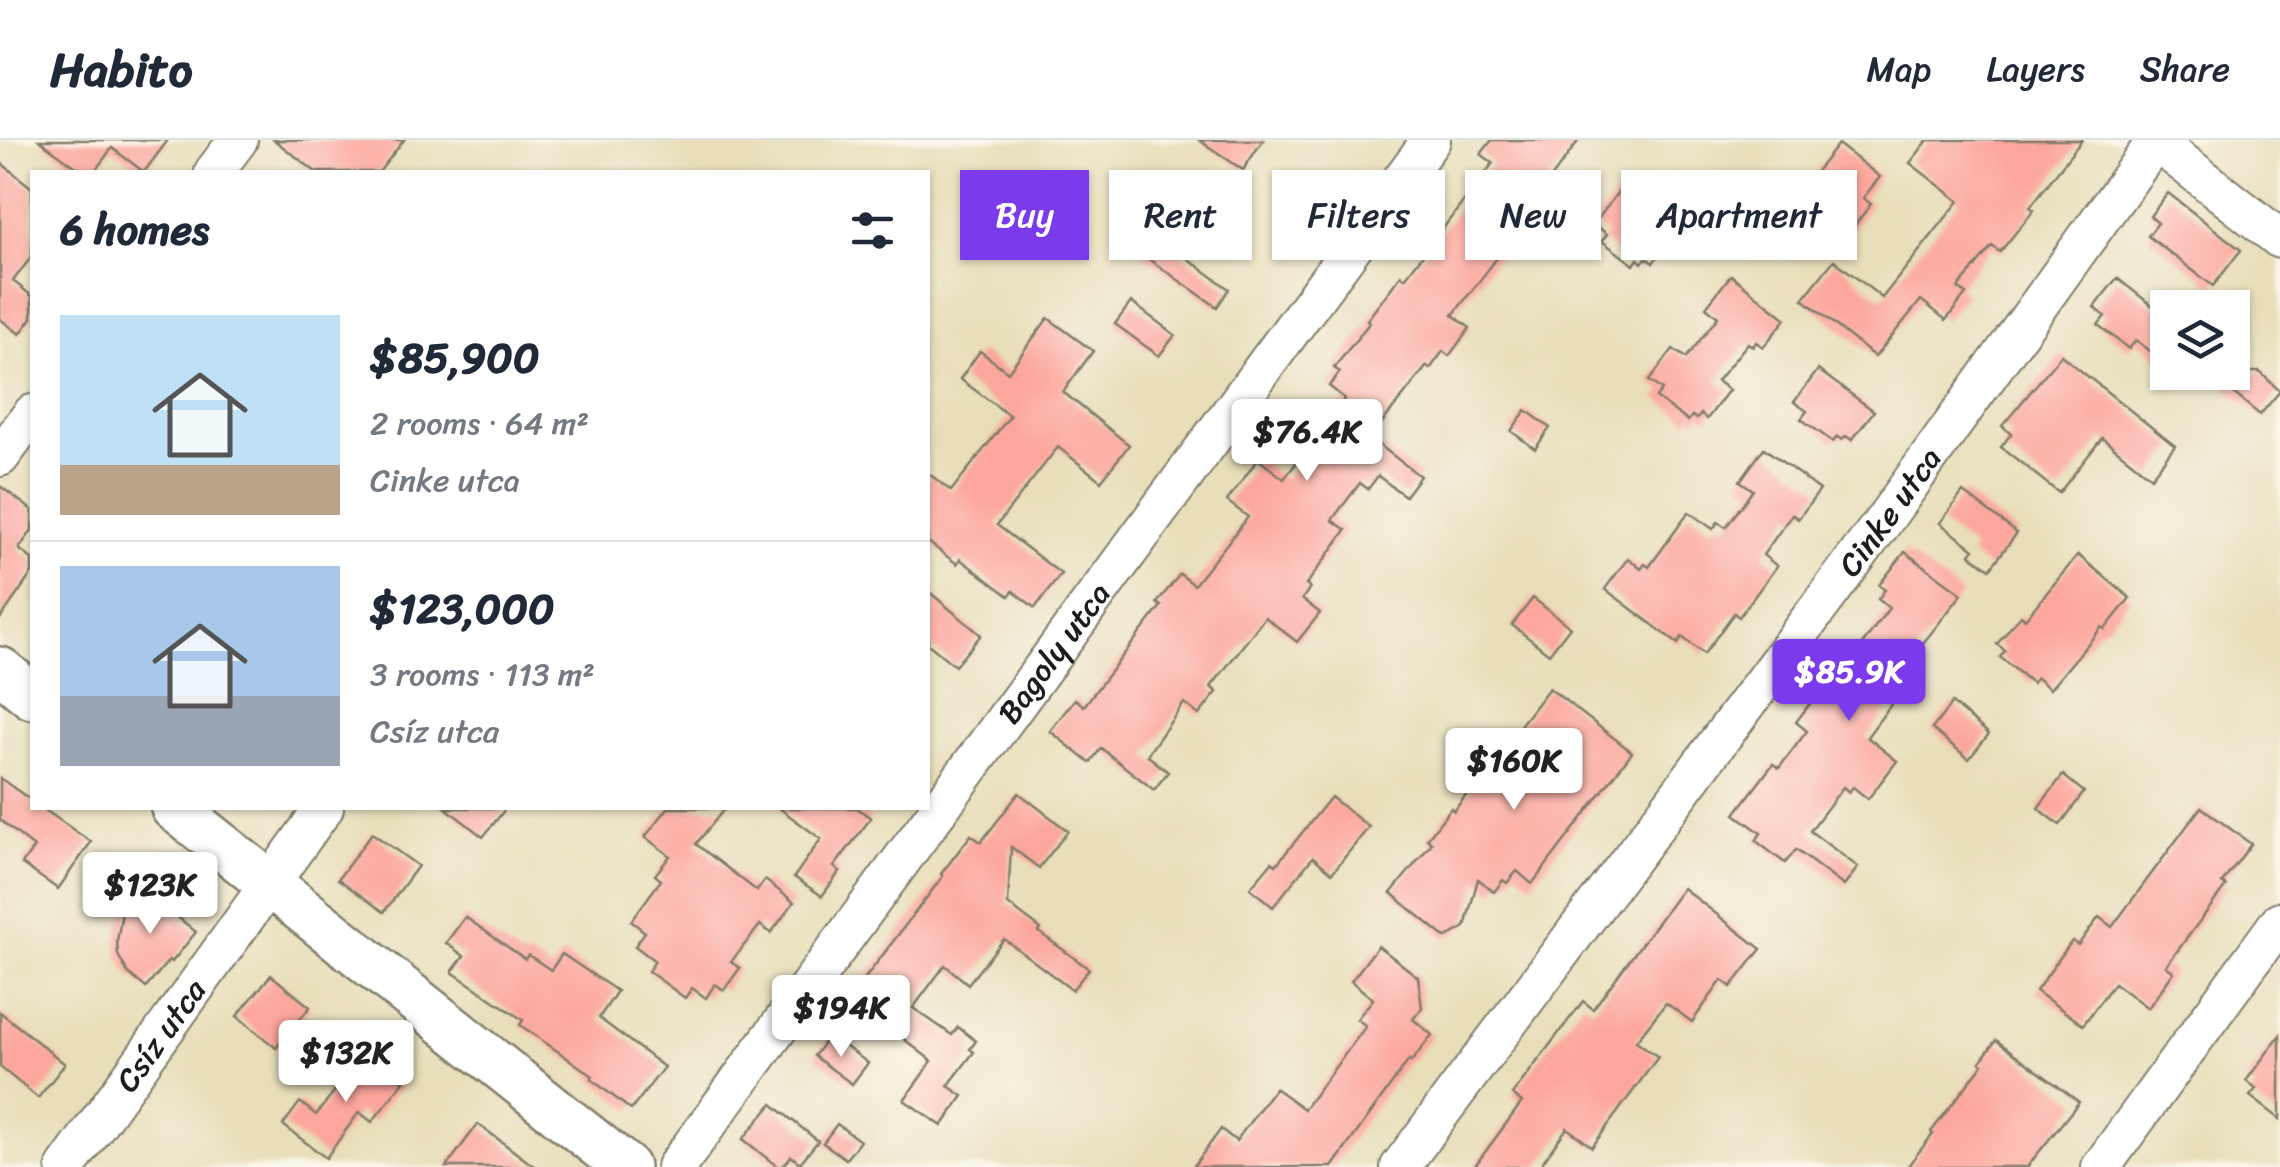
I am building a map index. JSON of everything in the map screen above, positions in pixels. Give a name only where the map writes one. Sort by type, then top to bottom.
[{"type":"street","points":[[216,170],[238,140]]},
{"type":"street","name":"Bagoly utca","points":[[676,1167],[1431,140]]},
{"type":"street","points":[[2156,141],[2280,238]]},
{"type":"street","name":"Cinke utca","points":[[1400,1167],[1882,524],[2156,141]]},
{"type":"street","points":[[0,457],[30,417]]},
{"type":"street","points":[[0,670],[30,694]]},
{"type":"street","points":[[177,810],[626,1167]]},
{"type":"street","name":"Csíz utca","points":[[66,1167],[323,810]]},
{"type":"street","points":[[2101,1167],[2280,922]]},
{"type":"building","points":[[39,140],[168,140],[146,170],[112,148],[96,170],[80,170]]},
{"type":"building","points":[[274,140],[404,140],[381,170],[313,170]]},
{"type":"building","points":[[1199,140],[1263,140],[1243,170]]},
{"type":"building","points":[[1492,140],[1579,140],[1557,170],[1488,170],[1493,163],[1481,154]]},
{"type":"building","points":[[1928,140],[2082,140],[2000,252],[1992,246],[1958,288],[1966,294],[1946,320],[1921,300],[1875,357],[1803,299],[1834,260],[1882,298],[1959,201],[1910,163]]},
{"type":"building","points":[[1838,144],[1880,177],[1863,198],[1871,204],[1857,222],[1857,170],[1817,170]]},
{"type":"building","points":[[0,162],[30,186],[30,259],[13,281],[30,294],[30,321],[20,334],[0,319]]},
{"type":"building","points":[[1618,192],[1621,194],[1621,255],[1602,241],[1607,234],[1601,229],[1601,215]]},
{"type":"building","points":[[2168,193],[2241,250],[2213,286],[2148,236],[2158,223],[2150,216]]},
{"type":"building","points":[[1465,200],[1465,260],[1495,260],[1453,315],[1470,328],[1449,356],[1443,351],[1430,369],[1427,366],[1370,438],[1420,476],[1405,496],[1378,476],[1368,489],[1360,483],[1332,520],[1346,530],[1306,585],[1310,588],[1302,599],[1320,613],[1297,642],[1265,617],[1211,687],[1217,692],[1199,715],[1184,703],[1147,755],[1168,772],[1154,790],[1101,748],[1090,763],[1050,731],[1075,699],[1084,706],[1161,606],[1157,603],[1180,574],[1194,585],[1248,517],[1227,501],[1258,459],[1284,479],[1345,399],[1329,386],[1340,372],[1334,368],[1370,322],[1367,320],[1401,275],[1405,278],[1419,260],[1445,260],[1445,226]]},
{"type":"building","points":[[1150,260],[1190,260],[1229,289],[1217,307]]},
{"type":"building","points":[[1731,275],[1786,319],[1763,347],[1756,342],[1753,347],[1748,343],[1717,381],[1729,390],[1707,419],[1701,414],[1688,421],[1656,398],[1662,390],[1649,381],[1673,349],[1686,358],[1718,317],[1706,307]]},
{"type":"building","points":[[2117,278],[2150,304],[2150,351],[2136,340],[2129,349],[2098,325],[2105,316],[2094,307]]},
{"type":"building","points":[[1131,302],[1175,335],[1159,356],[1115,324]]},
{"type":"building","points":[[1048,318],[1093,351],[1063,392],[1129,445],[1101,481],[1058,447],[997,525],[1061,574],[1035,608],[1013,591],[1009,596],[960,559],[957,564],[930,544],[930,475],[951,491],[1010,416],[960,379],[980,351],[1008,372]]},
{"type":"building","points":[[2061,355],[2175,446],[2151,477],[2102,438],[2059,493],[2001,447],[2011,434],[2002,426]]},
{"type":"building","points":[[1818,370],[1874,411],[1852,440],[1846,436],[1833,442],[1801,419],[1807,411],[1794,402]]},
{"type":"building","points":[[2250,372],[2260,372],[2280,391],[2260,415],[2230,390],[2250,390]]},
{"type":"building","points":[[1526,410],[1550,428],[1535,449],[1511,431]]},
{"type":"building","points":[[1764,448],[1820,490],[1798,519],[1792,514],[1763,555],[1777,566],[1739,617],[1734,613],[1704,654],[1682,637],[1678,644],[1605,589],[1628,558],[1641,569],[1645,564],[1649,567],[1689,512],[1713,529],[1718,522],[1726,527],[1753,490],[1740,481]]},
{"type":"building","points":[[0,486],[30,508],[30,533],[19,549],[30,557],[30,576],[0,619]]},
{"type":"building","points":[[1963,492],[2017,533],[1990,569],[1970,554],[1974,549],[1940,523]]},
{"type":"building","points":[[1905,552],[1962,594],[1909,661],[1918,668],[1867,737],[1897,761],[1868,799],[1853,787],[1849,792],[1843,787],[1810,831],[1858,867],[1844,886],[1796,850],[1785,863],[1756,841],[1761,833],[1735,814],[1773,764],[1779,768],[1807,731],[1796,722],[1815,697],[1821,701],[1889,608],[1878,599],[1885,590],[1879,585]]},
{"type":"building","points":[[2078,555],[2130,598],[2050,689],[2037,678],[2032,683],[2000,657],[2005,651],[1997,644],[2021,615],[2025,619]]},
{"type":"building","points":[[930,593],[981,635],[955,666],[930,646]]},
{"type":"building","points":[[1533,598],[1570,627],[1549,654],[1512,625]]},
{"type":"building","points":[[1549,688],[1632,752],[1532,884],[1517,871],[1494,892],[1478,879],[1465,927],[1446,938],[1391,893],[1432,843],[1427,839],[1451,808],[1454,811]]},
{"type":"building","points":[[1952,703],[1989,734],[1969,759],[1932,729]]},
{"type":"building","points":[[2063,775],[2084,792],[2060,825],[2038,808]]},
{"type":"building","points":[[0,778],[30,800],[30,810],[45,810],[91,842],[58,889],[22,864],[34,847],[0,820]]},
{"type":"building","points":[[1019,793],[1068,831],[1039,868],[1011,847],[1008,904],[1089,969],[1072,990],[1004,939],[968,984],[945,965],[913,1008],[952,1035],[958,1027],[976,1041],[970,1049],[974,1052],[948,1086],[963,1096],[942,1126],[904,1100],[932,1061],[855,1001],[860,994],[856,990],[971,835],[981,842]]},
{"type":"building","points":[[1331,797],[1369,827],[1332,873],[1313,857],[1273,907],[1250,888],[1272,862],[1276,865]]},
{"type":"building","points":[[2201,807],[2251,844],[2222,883],[2226,886],[2166,966],[2174,972],[2148,1008],[2114,983],[2083,1025],[2036,991],[2072,941],[2078,945],[2099,917],[2112,927]]},
{"type":"building","points":[[449,810],[504,810],[483,837]]},
{"type":"building","points":[[666,810],[723,810],[696,844],[757,891],[765,880],[794,902],[771,933],[760,925],[731,962],[740,968],[724,990],[715,984],[706,998],[692,988],[685,998],[648,971],[655,961],[635,946],[645,932],[631,921],[661,880],[655,875],[670,856],[645,837]]},
{"type":"building","points":[[782,810],[860,810],[871,818],[834,867],[840,871],[822,896],[794,877],[821,839]]},
{"type":"building","points":[[372,833],[418,866],[384,912],[338,879]]},
{"type":"building","points":[[142,888],[196,932],[146,988],[128,973],[118,955],[117,941],[122,913]]},
{"type":"building","points":[[1683,888],[1761,949],[1731,987],[1722,980],[1692,1022],[1666,1003],[1636,1041],[1658,1057],[1592,1147],[1567,1128],[1539,1167],[1474,1167],[1522,1102],[1512,1095],[1583,1001],[1593,1009]]},
{"type":"building","points":[[465,917],[525,959],[528,955],[551,970],[562,954],[617,991],[599,1018],[664,1067],[631,1110],[591,1079],[593,1076],[520,1025],[523,1020],[452,972],[464,956],[446,943]]},
{"type":"building","points":[[1378,946],[1418,977],[1422,1008],[1413,1019],[1432,1035],[1409,1060],[1332,1167],[1193,1167],[1221,1129],[1236,1141],[1275,1088],[1304,1109],[1366,1026],[1357,1019],[1373,999],[1351,981]]},
{"type":"building","points":[[271,975],[310,1007],[276,1048],[237,1016]]},
{"type":"building","points":[[0,1012],[65,1064],[38,1098],[0,1067]]},
{"type":"building","points":[[830,1035],[868,1063],[852,1084],[814,1056]]},
{"type":"building","points":[[2280,1035],[2280,1119],[2250,1096],[2256,1089],[2246,1081]]},
{"type":"building","points":[[1996,1040],[2079,1102],[2027,1167],[1907,1167],[1983,1064],[1980,1062]]},
{"type":"building","points":[[366,1051],[404,1081],[372,1122],[359,1112],[326,1158],[283,1125],[300,1102],[316,1115]]},
{"type":"building","points":[[772,1104],[818,1141],[800,1163],[791,1156],[778,1167],[743,1139]]},
{"type":"building","points":[[478,1124],[535,1167],[446,1167]]},
{"type":"building","points":[[837,1124],[860,1141],[846,1159],[823,1143]]}]
